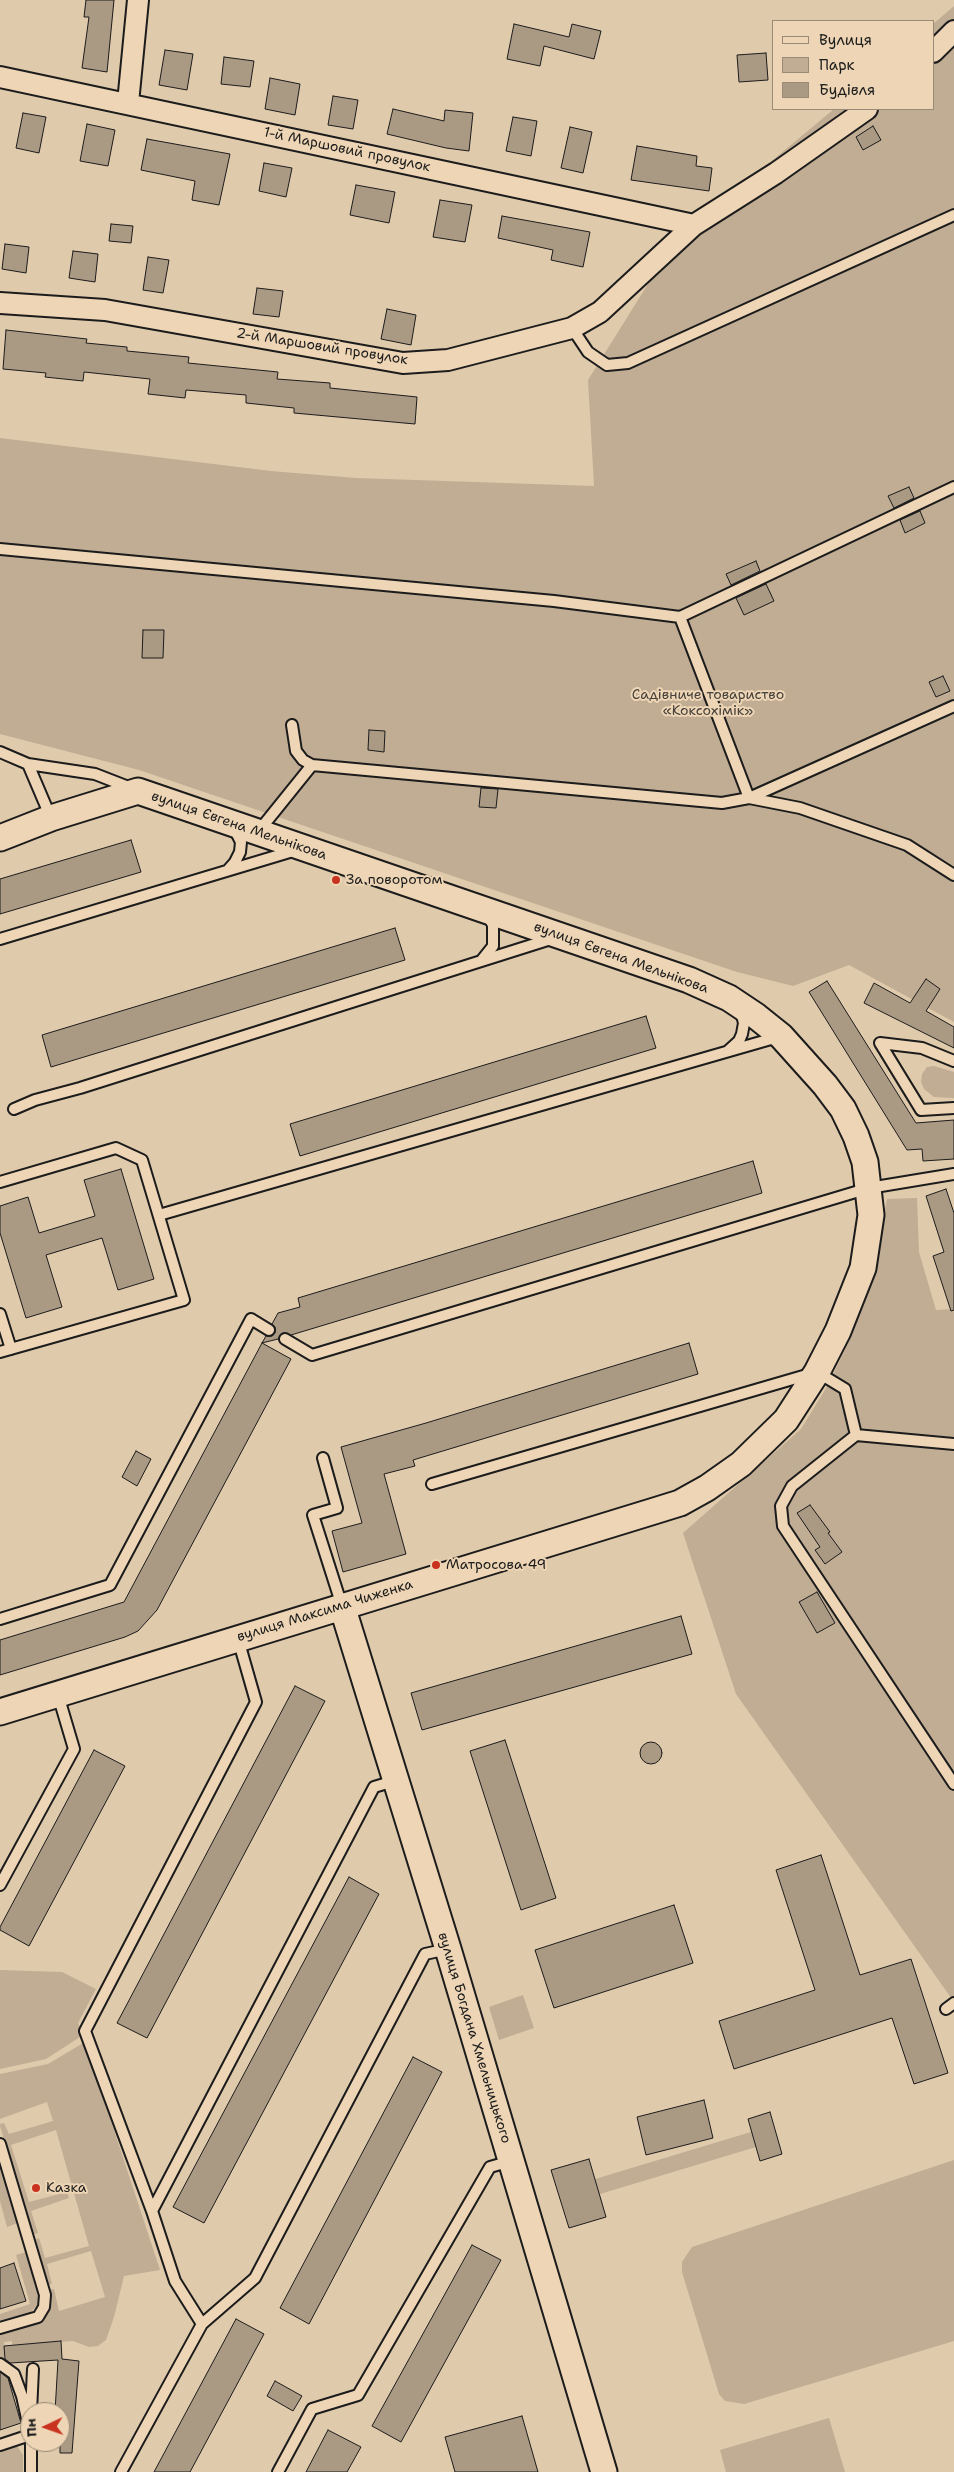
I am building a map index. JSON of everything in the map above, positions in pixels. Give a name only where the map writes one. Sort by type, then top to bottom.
[{"type":"street","points":[[128,103],[138,0]]},
{"type":"street","points":[[934,51],[954,31]]},
{"type":"street","name":"1-й Маршовий провулок","points":[[0,77],[52,90],[128,103],[694,224]]},
{"type":"street","name":"2-й Маршовий провулок","points":[[0,302],[104,310],[403,362],[448,360],[572,328],[600,312],[694,224],[776,173],[865,110]]},
{"type":"street","name":"вулиця Євгена Мельнікова","points":[[0,838],[51,818],[138,791],[301,848],[479,906],[689,980],[736,1002],[781,1036],[803,1059],[843,1109],[856,1136],[865,1162],[871,1215],[863,1268],[838,1331],[816,1372],[786,1420],[741,1464],[707,1488],[680,1503],[651,1512]]},
{"type":"street","name":"вулиця Максима Чиженка","points":[[0,1712],[651,1512]]},
{"type":"street","name":"вулиця Богдана Хмельницького","points":[[342,1606],[394,1782],[448,1949],[604,2472]]},
{"type":"lane","points":[[572,328],[588,352],[607,365],[628,363],[954,215]]},
{"type":"lane","points":[[0,549],[554,601],[680,617],[954,487]]},
{"type":"lane","points":[[680,617],[749,798]]},
{"type":"lane","points":[[292,725],[296,751],[303,760],[312,765],[722,803],[749,798],[954,706]]},
{"type":"lane","points":[[0,752],[28,764],[95,774],[138,791]]},
{"type":"lane","points":[[28,764],[51,818]]},
{"type":"lane","points":[[257,833],[312,765]]},
{"type":"lane","points":[[749,798],[800,808],[907,845],[954,875]]},
{"type":"lane","points":[[227,870],[236,862],[241,842],[237,831],[230,823]]},
{"type":"lane","points":[[0,939],[301,848]]},
{"type":"lane","points":[[479,906],[488,915],[494,936],[493,946],[480,962]]},
{"type":"lane","points":[[14,1109],[35,1100],[80,1088],[563,936]]},
{"type":"lane","points":[[727,1052],[739,1041],[744,1024],[736,1002]]},
{"type":"lane","points":[[159,1215],[781,1036]]},
{"type":"lane","points":[[954,1061],[922,1048],[880,1043],[921,1110],[954,1108]]},
{"type":"lane","points":[[0,1182],[116,1148],[142,1160],[184,1300],[0,1352]]},
{"type":"lane","points":[[284,1339],[312,1355],[869,1188],[954,1174]]},
{"type":"lane","points":[[0,1314],[11,1349]]},
{"type":"lane","points":[[0,1619],[110,1585],[251,1319],[269,1330]]},
{"type":"lane","points":[[432,1484],[816,1372],[845,1389],[856,1435]]},
{"type":"lane","points":[[954,1444],[856,1435],[792,1486],[781,1506],[783,1526],[954,1784]]},
{"type":"lane","points":[[323,1458],[337,1508],[313,1515],[342,1606]]},
{"type":"lane","points":[[202,2324],[175,2281],[152,2211],[84,2031],[256,1702],[238,1638]]},
{"type":"lane","points":[[0,1885],[74,1749],[58,1694]]},
{"type":"lane","points":[[152,2211],[374,1787],[394,1782]]},
{"type":"lane","points":[[122,2472],[202,2324],[255,2278],[425,1954],[448,1949]]},
{"type":"lane","points":[[0,2144],[45,2295],[44,2307],[38,2317],[0,2328]]},
{"type":"lane","points":[[278,2472],[312,2409],[358,2395],[490,2167],[510,2161]]},
{"type":"lane","points":[[0,2364],[14,2374],[23,2402]]},
{"type":"lane","points":[[31,2402],[33,2369]]},
{"type":"lane","points":[[0,2444],[20,2437]]},
{"type":"lane","points":[[31,2452],[31,2472]]},
{"type":"green space","name":"Садівниче товариство «Коксохімік»","points":[[954,6],[954,1022],[849,965],[793,986],[737,972],[139,770],[0,734],[0,438],[271,471],[356,478],[594,486],[588,380],[693,212],[768,164],[833,110],[934,110],[934,23]]},
{"type":"green space","points":[[934,1066],[954,1072],[954,1098],[934,1097],[924,1089],[921,1082],[922,1074],[927,1067]]},
{"type":"green space","points":[[917,1198],[919,1252],[936,1310],[954,1309],[954,2002],[736,1694],[683,1533],[801,1429],[828,1385],[850,1339],[874,1268],[887,1199]]},
{"type":"green space","points":[[0,1970],[62,1972],[96,1989],[78,2023],[83,2035],[46,2059],[0,2069]]},
{"type":"green space","points":[[523,1995],[534,2028],[499,2040],[489,2007]]},
{"type":"green space","points":[[85,2042],[160,2270],[124,2276],[106,2340],[98,2346],[89,2347],[73,2341],[12,2345],[12,2341],[4,2342],[5,2361],[0,2359],[0,2334],[43,2319],[50,2306],[48,2290],[54,2289],[59,2311],[105,2297],[91,2251],[47,2264],[52,2284],[47,2285],[34,2240],[39,2238],[45,2258],[89,2246],[56,2130],[11,2145],[29,2202],[67,2192],[69,2198],[31,2211],[38,2233],[32,2235],[0,2126],[0,2124],[4,2123],[9,2134],[53,2121],[47,2102],[0,2119],[0,2074],[48,2064]]},
{"type":"green space","points":[[770,2112],[782,2154],[760,2161],[756,2147],[600,2194],[606,2217],[569,2228],[551,2170],[589,2159],[595,2179],[751,2132],[748,2119]]},
{"type":"green space","points":[[954,2160],[954,2341],[744,2404],[725,2401],[719,2394],[682,2272],[682,2262],[692,2247]]},
{"type":"green space","points":[[0,2164],[18,2223],[7,2227],[0,2201]]},
{"type":"green space","points":[[26,2252],[37,2289],[39,2303],[29,2314],[0,2323],[0,2314],[30,2304],[16,2255]]},
{"type":"green space","points":[[829,2418],[845,2472],[726,2472],[720,2450]]},
{"type":"green space","points":[[17,2446],[23,2455],[23,2472],[0,2472],[0,2451]]},
{"type":"building","points":[[86,0],[114,0],[107,72],[82,68],[89,17],[84,17]]},
{"type":"building","points":[[514,24],[569,37],[572,24],[601,31],[594,59],[544,46],[540,66],[507,59]]},
{"type":"building","points":[[165,50],[193,54],[187,90],[159,85]]},
{"type":"building","points":[[766,53],[768,80],[739,82],[737,55]]},
{"type":"building","points":[[224,57],[254,61],[250,87],[221,84]]},
{"type":"building","points":[[270,78],[300,84],[295,115],[265,109]]},
{"type":"building","points":[[333,96],[358,100],[353,129],[328,125]]},
{"type":"building","points":[[393,109],[444,121],[445,110],[473,113],[469,151],[446,148],[387,134]]},
{"type":"building","points":[[23,113],[46,117],[39,153],[16,148]]},
{"type":"building","points":[[513,117],[537,121],[531,156],[506,151]]},
{"type":"building","points":[[87,124],[115,130],[108,166],[80,161]]},
{"type":"building","points":[[873,126],[881,140],[863,150],[856,137]]},
{"type":"building","points":[[570,127],[592,132],[583,173],[561,168]]},
{"type":"building","points":[[147,139],[230,154],[219,205],[192,200],[195,181],[141,170]]},
{"type":"building","points":[[637,146],[697,156],[696,166],[712,168],[709,191],[631,180]]},
{"type":"building","points":[[264,163],[292,168],[286,197],[259,191]]},
{"type":"building","points":[[356,185],[395,192],[389,223],[350,215]]},
{"type":"building","points":[[440,200],[472,205],[465,242],[433,237]]},
{"type":"building","points":[[502,216],[590,232],[583,267],[551,260],[553,250],[498,238]]},
{"type":"building","points":[[111,224],[133,226],[131,243],[109,241]]},
{"type":"building","points":[[5,244],[29,247],[26,273],[2,269]]},
{"type":"building","points":[[73,251],[98,254],[95,282],[69,278]]},
{"type":"building","points":[[148,257],[169,260],[163,293],[143,290]]},
{"type":"building","points":[[257,288],[283,291],[279,317],[253,314]]},
{"type":"building","points":[[387,309],[416,315],[411,345],[381,339]]},
{"type":"building","points":[[6,330],[87,339],[86,343],[127,347],[127,351],[189,357],[188,363],[278,372],[277,379],[330,383],[330,388],[417,397],[415,424],[294,413],[294,408],[246,403],[246,395],[186,390],[185,398],[148,394],[150,379],[84,372],[83,381],[45,377],[46,373],[3,369]]},
{"type":"building","points":[[909,487],[914,498],[894,508],[888,496]]},
{"type":"building","points":[[920,511],[925,523],[905,533],[900,520]]},
{"type":"building","points":[[756,561],[760,571],[731,585],[726,574]]},
{"type":"building","points":[[766,584],[774,601],[744,615],[736,598]]},
{"type":"building","points":[[143,630],[164,630],[163,658],[142,658]]},
{"type":"building","points":[[943,676],[950,691],[936,697],[929,682]]},
{"type":"building","points":[[369,730],[385,731],[384,752],[368,750]]},
{"type":"building","points":[[481,788],[498,789],[496,808],[479,807]]},
{"type":"building","points":[[131,840],[141,872],[0,914],[0,879]]},
{"type":"building","points":[[395,928],[405,960],[51,1067],[42,1035]]},
{"type":"building","points":[[926,979],[940,989],[926,1011],[954,1027],[954,1048],[864,1003],[874,983],[910,1003]]},
{"type":"building","points":[[827,981],[916,1123],[954,1120],[954,1159],[923,1161],[922,1149],[907,1150],[809,992]]},
{"type":"building","points":[[646,1016],[656,1048],[300,1156],[290,1124]]},
{"type":"building","points":[[753,1161],[762,1193],[291,1335],[282,1333],[278,1339],[262,1343],[266,1336],[272,1336],[275,1333],[275,1327],[272,1324],[278,1313],[300,1307],[298,1298]]},
{"type":"building","points":[[121,1169],[154,1279],[118,1290],[102,1238],[46,1255],[62,1307],[26,1318],[0,1233],[0,1206],[28,1197],[39,1233],[95,1216],[84,1180]]},
{"type":"building","points":[[946,1189],[954,1213],[954,1310],[951,1311],[933,1256],[944,1252],[926,1196]]},
{"type":"building","points":[[262,1343],[291,1359],[157,1610],[138,1631],[125,1637],[0,1675],[0,1640],[124,1602]]},
{"type":"building","points":[[689,1343],[698,1374],[413,1460],[415,1466],[384,1474],[406,1554],[343,1572],[332,1531],[362,1523],[341,1447]]},
{"type":"building","points":[[136,1451],[151,1459],[137,1486],[122,1477]]},
{"type":"building","points":[[810,1505],[842,1552],[825,1564],[815,1550],[820,1547],[797,1513]]},
{"type":"building","points":[[817,1592],[835,1623],[817,1633],[799,1602]]},
{"type":"building","points":[[681,1616],[692,1654],[422,1730],[411,1693]]},
{"type":"building","points":[[295,1686],[325,1701],[147,2038],[117,2023]]},
{"type":"building","points":[[505,1740],[556,1898],[521,1910],[470,1751]]},
{"type":"building","points":[[651,1742],[659,1745],[662,1753],[659,1761],[651,1764],[643,1761],[640,1753],[643,1745]]},
{"type":"building","points":[[94,1750],[125,1766],[29,1946],[0,1930],[0,1927]]},
{"type":"building","points":[[821,1855],[860,1975],[911,1959],[948,2073],[914,2084],[892,2018],[734,2069],[719,2021],[815,1990],[776,1870]]},
{"type":"building","points":[[349,1877],[379,1894],[204,2223],[173,2207]]},
{"type":"building","points":[[674,1905],[693,1963],[554,2008],[535,1950]]},
{"type":"building","points":[[413,2057],[442,2072],[309,2324],[280,2308]]},
{"type":"building","points":[[704,2100],[713,2138],[646,2155],[637,2117]]},
{"type":"building","points":[[770,2112],[782,2154],[760,2161],[748,2119]]},
{"type":"building","points":[[589,2159],[606,2217],[569,2228],[551,2170]]},
{"type":"building","points":[[472,2245],[501,2260],[401,2442],[372,2426]]},
{"type":"building","points":[[14,2263],[26,2301],[0,2309],[0,2268]]},
{"type":"building","points":[[236,2319],[264,2334],[190,2472],[154,2472]]},
{"type":"building","points":[[61,2341],[62,2359],[79,2361],[72,2453],[60,2453],[70,2452],[70,2402],[56,2402],[58,2360],[10,2363],[5,2359],[4,2346]]},
{"type":"building","points":[[0,2372],[8,2378],[20,2423],[0,2430]]},
{"type":"building","points":[[275,2381],[302,2396],[293,2411],[267,2396]]},
{"type":"building","points":[[522,2416],[538,2472],[455,2472],[445,2437]]},
{"type":"building","points":[[328,2430],[361,2447],[347,2472],[306,2472]]},
{"type":"place","name":"За поворотом","points":[[336,880]]},
{"type":"place","name":"Матросова 49","points":[[436,1565]]},
{"type":"place","name":"Казка","points":[[36,2188]]}]
